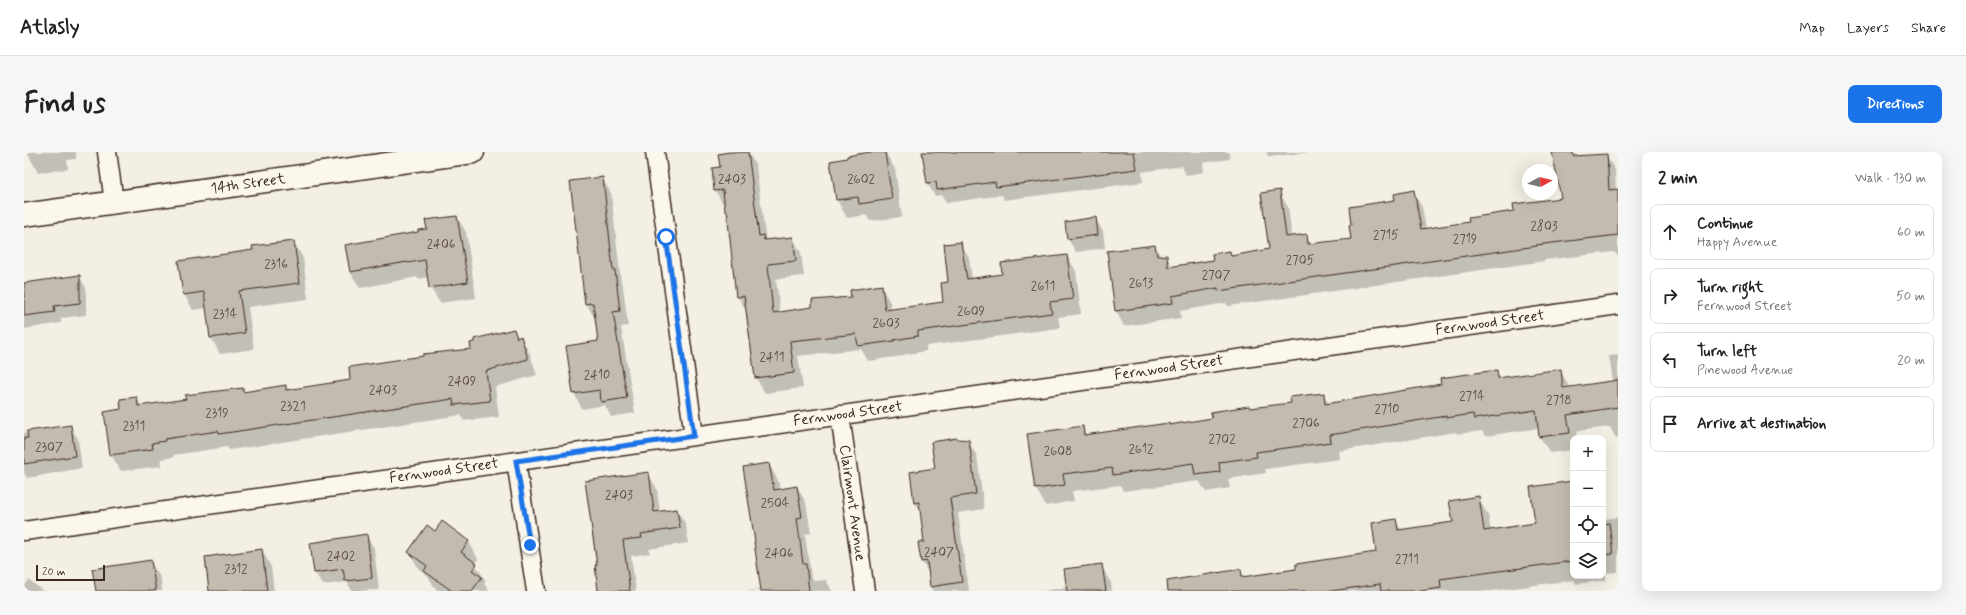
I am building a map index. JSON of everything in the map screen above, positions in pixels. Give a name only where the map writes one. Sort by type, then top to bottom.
[{"type":"street","points":[[107,152],[114,202]]},
{"type":"street","name":"14th Street","points":[[24,215],[472,152]]},
{"type":"street","points":[[655,152],[694,436]]},
{"type":"street","name":"Fernwood Street","points":[[24,531],[1618,305]]},
{"type":"street","name":"Clairmont Avenue","points":[[840,415],[865,591]]},
{"type":"street","points":[[516,461],[536,591]]},
{"type":"building","points":[[748,152],[759,236],[763,235],[764,240],[793,237],[796,261],[768,264],[773,313],[812,307],[812,300],[851,297],[850,290],[882,285],[885,310],[943,302],[941,283],[948,282],[944,244],[961,242],[967,279],[1002,274],[1001,263],[1067,255],[1073,299],[1050,302],[1052,313],[918,331],[918,336],[894,341],[858,346],[856,334],[790,341],[794,373],[755,378],[744,296],[736,297],[727,211],[725,211],[723,190],[714,191],[712,168],[720,167],[718,154]]},
{"type":"building","points":[[870,152],[885,152],[892,199],[859,204],[858,197],[836,200],[830,161]]},
{"type":"building","points":[[922,152],[1134,152],[1137,169],[996,187],[995,182],[937,190],[936,182],[927,183]]},
{"type":"building","points":[[1552,152],[1573,152],[1573,156],[1607,154],[1609,190],[1618,189],[1618,235],[1536,245],[1537,246],[1218,291],[1218,288],[1172,296],[1173,303],[1115,311],[1107,251],[1155,245],[1157,256],[1167,255],[1168,267],[1213,260],[1212,254],[1230,251],[1231,256],[1269,249],[1261,193],[1280,190],[1286,237],[1307,234],[1308,244],[1351,239],[1349,207],[1395,200],[1394,194],[1414,190],[1421,229],[1469,222],[1468,218],[1514,211],[1513,204],[1558,200],[1558,198],[1561,198],[1558,183],[1558,164],[1554,164]]},
{"type":"building","points":[[603,177],[613,270],[615,270],[620,311],[613,312],[627,398],[601,402],[600,390],[573,394],[566,346],[598,341],[593,303],[585,304],[570,181]]},
{"type":"building","points":[[457,216],[468,282],[429,288],[425,260],[350,272],[345,245],[418,232],[418,230],[427,229],[425,220]]},
{"type":"building","points":[[1096,217],[1098,235],[1067,239],[1065,222]]},
{"type":"building","points":[[294,241],[300,283],[239,291],[245,333],[210,338],[204,292],[183,295],[178,261],[253,250],[252,246]]},
{"type":"building","points":[[80,275],[80,303],[54,306],[55,312],[24,316],[24,283]]},
{"type":"building","points":[[514,329],[517,338],[521,336],[528,359],[486,371],[490,401],[454,405],[453,399],[219,434],[218,431],[165,439],[165,441],[152,443],[153,449],[110,455],[104,412],[121,409],[120,399],[137,397],[138,406],[186,399],[185,395],[243,388],[243,392],[286,385],[286,390],[350,380],[349,367],[423,356],[423,354],[471,349],[470,343],[474,342],[474,339]]},
{"type":"building","points":[[1561,369],[1563,388],[1618,380],[1618,407],[1567,415],[1570,433],[1539,437],[1536,410],[1474,419],[1473,414],[1446,418],[1446,416],[1330,435],[1331,442],[1256,452],[1257,457],[1219,462],[1220,472],[1195,475],[1193,463],[1113,475],[1112,468],[1063,474],[1065,485],[1035,489],[1027,434],[1083,426],[1084,435],[1169,423],[1169,425],[1212,418],[1211,412],[1249,406],[1250,408],[1291,403],[1290,397],[1324,393],[1325,404],[1441,384],[1440,378],[1497,370],[1498,378]]},
{"type":"building","points":[[71,425],[75,456],[24,464],[24,438],[28,438],[27,431]]},
{"type":"building","points":[[957,438],[969,440],[976,494],[950,498],[962,582],[930,587],[927,561],[921,562],[918,542],[924,542],[919,502],[914,503],[910,472],[935,468],[931,442]]},
{"type":"building","points":[[769,463],[774,490],[797,486],[802,517],[797,518],[803,564],[806,564],[809,591],[761,591],[743,467]]},
{"type":"building","points":[[649,472],[654,512],[677,509],[680,528],[641,534],[642,538],[623,540],[630,591],[598,591],[595,565],[597,565],[585,481]]},
{"type":"building","points":[[1570,481],[1570,561],[1440,579],[1441,588],[1421,591],[1381,591],[1380,584],[1331,591],[1168,591],[1167,581],[1241,569],[1242,577],[1296,569],[1296,564],[1376,552],[1372,523],[1396,519],[1398,530],[1453,522],[1449,501],[1479,496],[1484,531],[1535,523],[1530,487]]},
{"type":"building","points":[[442,521],[469,541],[461,552],[477,564],[472,570],[482,577],[472,591],[452,591],[424,571],[427,566],[408,552],[427,525],[435,531]]},
{"type":"building","points":[[1609,523],[1613,554],[1606,555],[1606,524]]},
{"type":"building","points":[[367,534],[372,578],[345,581],[343,569],[314,573],[310,543]]},
{"type":"building","points":[[262,549],[267,591],[209,591],[205,557]]},
{"type":"building","points":[[151,560],[156,591],[96,591],[92,569]]},
{"type":"building","points":[[1102,564],[1106,591],[1067,591],[1064,569]]},
{"type":"route","points":[[530,545],[516,461],[694,436],[666,237]]}]
